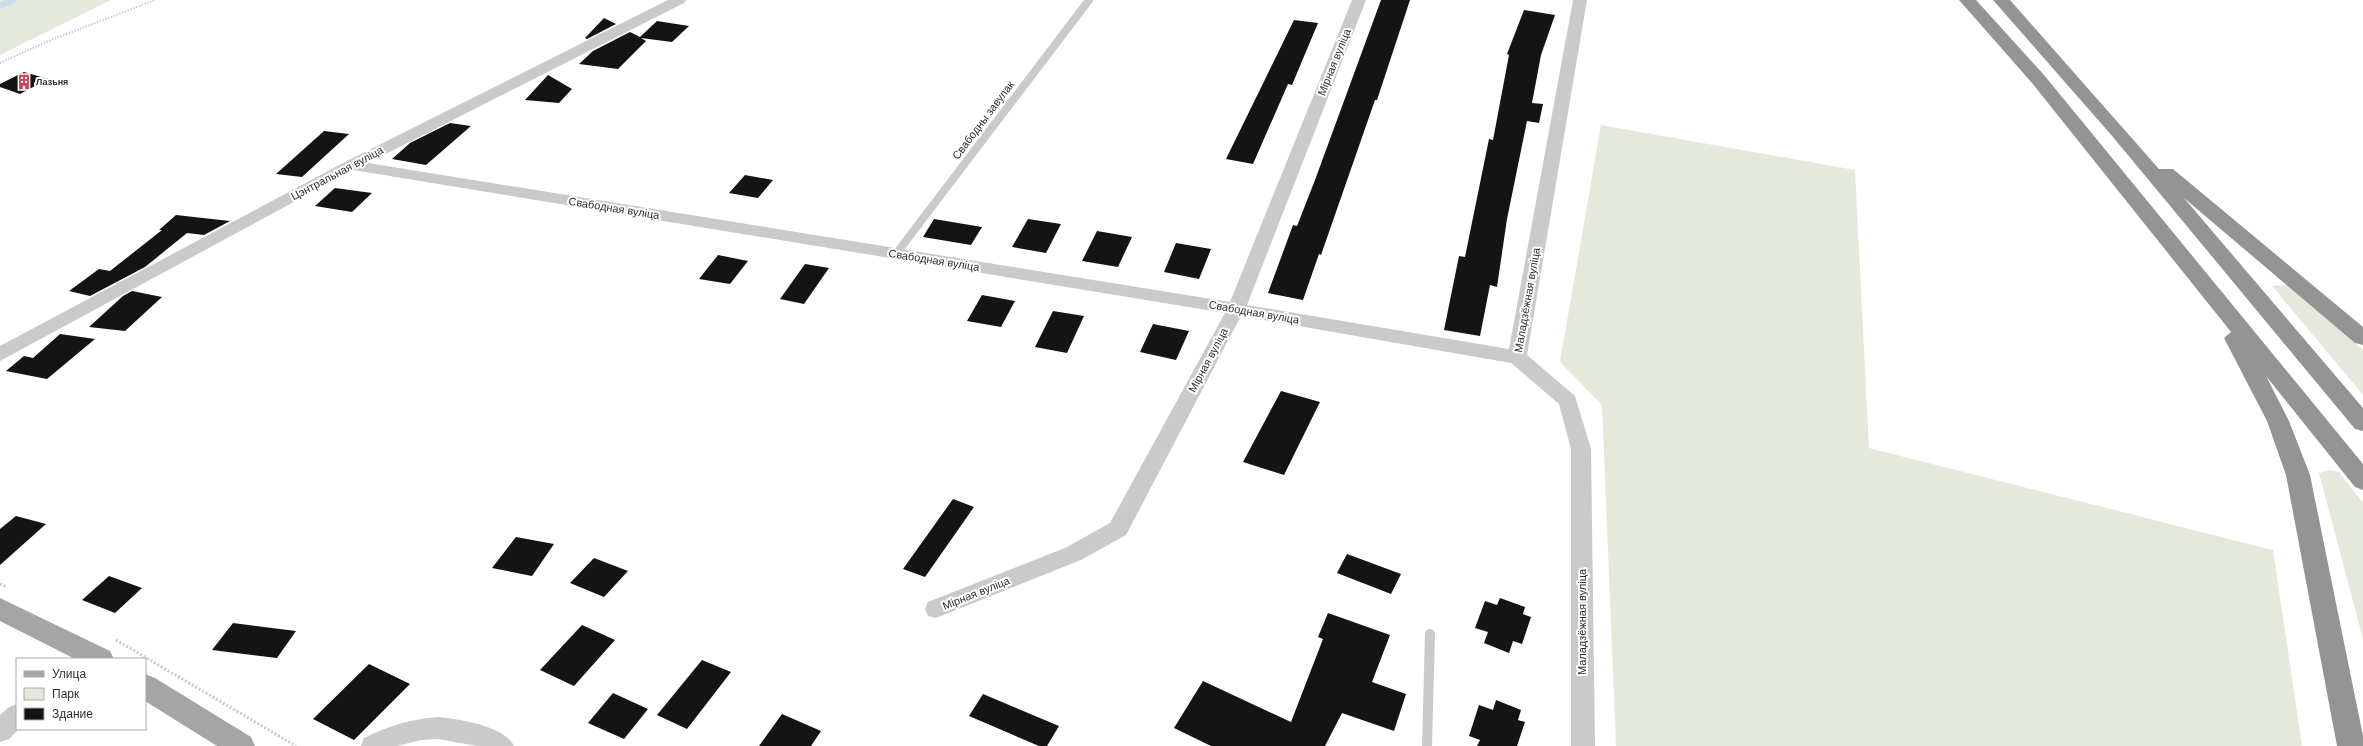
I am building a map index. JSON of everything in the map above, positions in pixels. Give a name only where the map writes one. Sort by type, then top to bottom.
[{"type":"highway","points":[[1967,0],[2038,79],[2204,282],[2363,481]]},
{"type":"highway","points":[[2001,0],[2119,133],[2363,423]]},
{"type":"highway","points":[[2119,133],[2363,338]]},
{"type":"highway","points":[[2204,282],[2257,376],[2278,421],[2298,475],[2351,746]]},
{"type":"main road","points":[[0,609],[91,657]]},
{"type":"main road","points":[[146,687],[241,746]]},
{"type":"street","name":"Цэнтральная вуліца","points":[[0,354],[350,165],[680,0]]},
{"type":"street","name":"Мірная вуліца","points":[[936,609],[1073,554],[1118,529],[1236,309],[1359,0]]},
{"type":"street","name":"Маладзёжная вуліца","points":[[1580,0],[1517,357],[1568,401],[1581,449],[1583,746]]},
{"type":"street","name":"Свабодная вуліца","points":[[350,165],[1236,309],[1517,357]]},
{"type":"street","points":[[0,731],[16,716]]},
{"type":"street","points":[[373,746],[416,729],[450,727],[484,736],[502,746]]},
{"type":"lane","name":"Свабодны завулак","points":[[896,254],[1089,0]]},
{"type":"lane","points":[[1427,746],[1430,634]]},
{"type":"path","points":[[0,63],[46,42],[155,0]]},
{"type":"green space","points":[[0,0],[111,0],[0,55]]},
{"type":"green space","points":[[1601,125],[1855,170],[1869,448],[2273,550],[2302,746],[1616,746],[1602,405],[1560,362]]},
{"type":"green space","points":[[2290,285],[2363,350],[2363,395],[2272,286]]},
{"type":"green space","points":[[2330,470],[2339,472],[2363,503],[2363,639],[2319,473]]},
{"type":"building","points":[[1381,0],[1410,0],[1377,100],[1375,100],[1321,255],[1319,254],[1303,300],[1268,293],[1293,225],[1297,226],[1315,180]]},
{"type":"building","points":[[1524,10],[1555,15],[1541,55],[1532,103],[1543,104],[1539,123],[1527,121],[1507,219],[1497,287],[1490,285],[1480,336],[1444,330],[1459,256],[1465,257],[1489,139],[1493,140],[1509,55],[1507,54]]},
{"type":"building","points":[[604,18],[616,24],[587,39],[585,38]]},
{"type":"building","points":[[1294,20],[1318,23],[1292,85],[1288,84],[1253,164],[1226,159]]},
{"type":"building","points":[[657,21],[689,26],[672,42],[641,38],[646,41],[618,69],[579,64],[593,51],[630,32],[640,37]]},
{"type":"building","name":"Лазьня","points":[[24,72],[48,79],[20,94],[0,87],[0,84]]},
{"type":"building","points":[[548,75],[572,89],[559,103],[525,100]]},
{"type":"building","points":[[450,123],[471,126],[426,165],[392,159],[410,143]]},
{"type":"building","points":[[324,131],[349,134],[302,177],[276,174]]},
{"type":"building","points":[[745,175],[773,180],[758,198],[729,193]]},
{"type":"building","points":[[335,188],[372,193],[352,212],[315,206]]},
{"type":"building","points":[[176,215],[230,221],[204,235],[187,233],[145,267],[90,296],[69,291],[99,269],[110,271],[162,230],[159,230]]},
{"type":"building","points":[[934,219],[982,227],[971,245],[923,237]]},
{"type":"building","points":[[1028,219],[1061,224],[1046,253],[1012,247]]},
{"type":"building","points":[[1097,231],[1132,237],[1118,267],[1082,261]]},
{"type":"building","points":[[1176,243],[1211,249],[1199,279],[1164,272]]},
{"type":"building","points":[[718,255],[748,261],[730,284],[699,279]]},
{"type":"building","points":[[805,264],[829,268],[804,304],[780,299]]},
{"type":"building","points":[[132,291],[162,297],[125,331],[89,327],[123,296]]},
{"type":"building","points":[[982,295],[1015,301],[1001,327],[967,321]]},
{"type":"building","points":[[1053,311],[1084,316],[1067,353],[1035,347]]},
{"type":"building","points":[[1153,324],[1189,331],[1176,360],[1140,352]]},
{"type":"building","points":[[60,334],[95,339],[47,379],[6,371],[24,356],[33,358]]},
{"type":"building","points":[[1281,391],[1320,402],[1284,475],[1243,462]]},
{"type":"building","points":[[953,499],[974,507],[925,577],[903,569]]},
{"type":"building","points":[[16,516],[46,524],[0,565],[0,529]]},
{"type":"building","points":[[516,537],[554,544],[532,576],[492,568]]},
{"type":"building","points":[[1347,554],[1401,574],[1391,594],[1337,573]]},
{"type":"building","points":[[594,558],[628,571],[604,597],[570,583]]},
{"type":"building","points":[[109,576],[142,588],[115,613],[82,600]]},
{"type":"building","points":[[1500,598],[1525,607],[1523,614],[1531,617],[1522,644],[1513,641],[1509,653],[1484,643],[1488,632],[1475,628],[1485,601],[1497,605]]},
{"type":"building","points":[[1328,613],[1390,635],[1372,682],[1406,694],[1394,731],[1342,713],[1325,746],[1211,746],[1174,728],[1203,681],[1291,722],[1323,639],[1318,637]]},
{"type":"building","points":[[233,623],[296,631],[277,658],[212,650]]},
{"type":"building","points":[[582,625],[615,640],[574,686],[540,670]]},
{"type":"building","points":[[702,660],[731,672],[687,729],[657,715]]},
{"type":"building","points":[[369,664],[410,684],[354,740],[313,719]]},
{"type":"building","points":[[613,693],[648,709],[624,739],[588,723]]},
{"type":"building","points":[[983,694],[1059,726],[1047,746],[1039,746],[969,716]]},
{"type":"building","points":[[1496,700],[1521,710],[1518,720],[1525,722],[1517,746],[1477,746],[1480,740],[1469,736],[1479,705],[1493,710]]},
{"type":"building","points":[[782,714],[821,731],[811,746],[759,746]]},
{"type":"waterway","points":[[0,6],[13,0]]},
{"type":"place","name":"Лазьня","points":[[24,82]]}]
